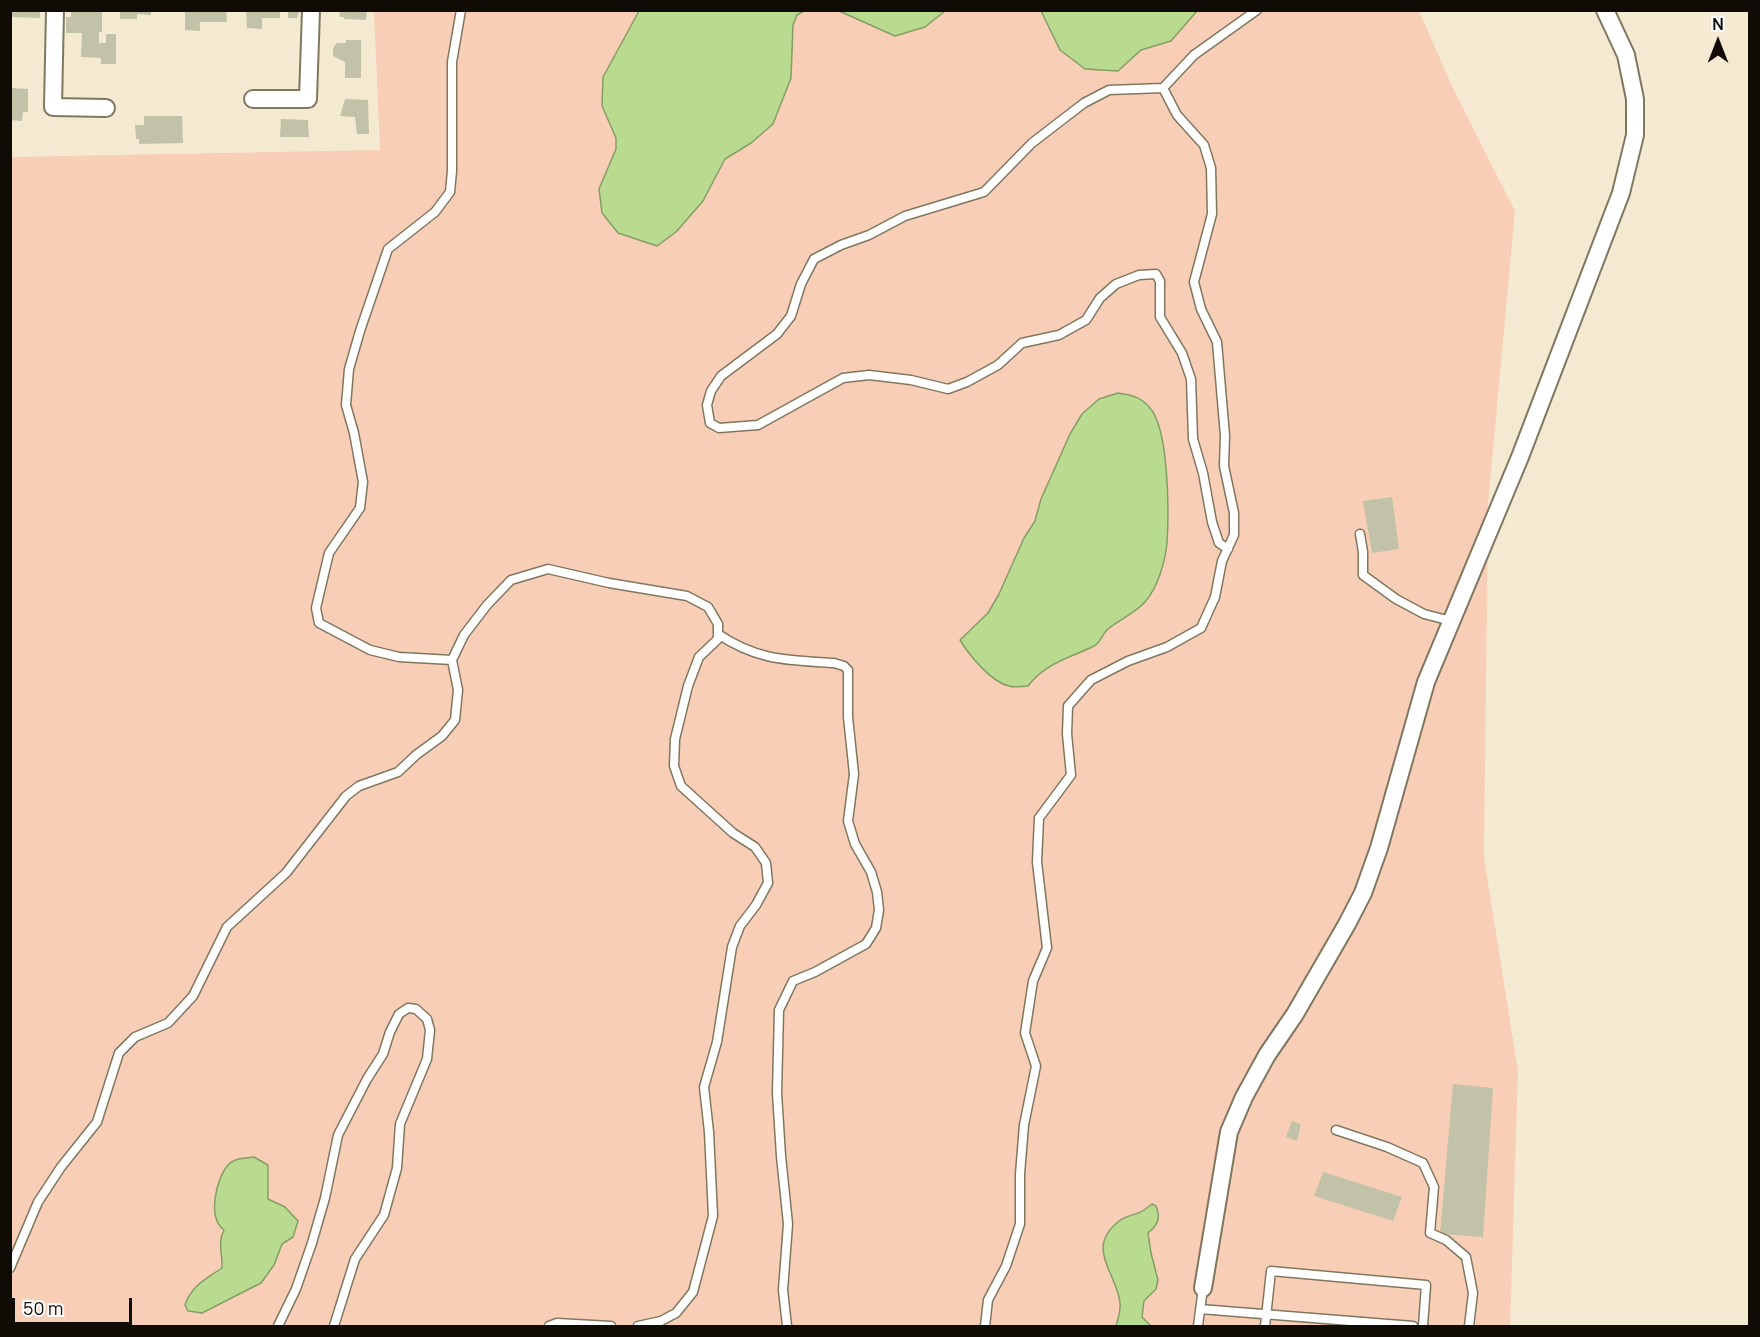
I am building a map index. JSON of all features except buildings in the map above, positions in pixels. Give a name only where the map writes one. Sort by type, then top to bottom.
[{"type":"street","points":[[55,10],[53,107],[106,108]]},
{"type":"street","points":[[253,99],[308,99],[311,10]]},
{"type":"street","points":[[1203,1288],[1229,1132],[1261,1066],[1300,1005],[1363,893],[1379,848],[1426,682],[1516,467],[1599,253],[1628,169],[1635,135],[1635,99],[1626,55],[1605,10]]},
{"type":"lane","points":[[452,660],[399,657],[370,650],[319,623],[316,608],[329,553],[360,508],[363,482],[346,405],[349,369],[360,331],[388,249],[435,212],[450,192],[452,62],[461,10]]},
{"type":"lane","points":[[1228,549],[1219,543],[1212,522],[1203,473],[1193,439],[1191,379],[1182,352],[1160,317],[1160,281],[1155,273],[1139,275],[1116,284],[1100,298],[1086,320],[1059,335],[1022,343],[998,365],[967,382],[948,389],[911,380],[879,376],[843,378],[758,425],[736,428],[719,428],[710,423],[707,405],[711,391],[721,376],[777,334],[792,316],[801,284],[814,259],[841,245],[869,235],[904,216],[984,192],[1032,143],[1083,103],[1109,90],[1163,88],[1194,55],[1257,10]]},
{"type":"lane","points":[[985,1326],[988,1300],[1006,1266],[1020,1224],[1020,1174],[1024,1125],[1036,1066],[1025,1033],[1033,981],[1047,948],[1037,862],[1039,818],[1071,775],[1067,734],[1068,706],[1091,680],[1128,660],[1167,648],[1201,628],[1215,597],[1222,561],[1234,536],[1234,513],[1224,466],[1225,436],[1217,342],[1201,309],[1194,282],[1212,214],[1211,168],[1204,144],[1177,115],[1163,88]]},
{"type":"lane","points":[[1360,534],[1363,575],[1396,599],[1424,615],[1451,621]]},
{"type":"lane","points":[[10,1268],[38,1202],[61,1167],[97,1122],[119,1053],[135,1037],[168,1023],[193,996],[228,927],[286,873],[346,796],[359,786],[398,772],[442,735],[455,720],[458,690],[452,660],[464,635],[487,605],[511,580],[548,569],[609,583],[687,596],[708,606],[718,624],[718,639],[699,657],[688,686],[675,739],[674,766],[681,786],[733,833],[755,848],[766,863],[768,883],[740,927],[732,947],[717,1042],[704,1087],[709,1132],[713,1216],[693,1292],[676,1313],[661,1321],[638,1326]]},
{"type":"lane","points":[[718,634],[735,646],[766,657],[834,663],[848,670],[848,717],[854,774],[848,821],[855,844],[871,873],[877,892],[879,910],[876,928],[866,944],[815,972],[793,981],[779,1010],[777,1093],[788,1224],[783,1290],[787,1326]]},
{"type":"lane","points":[[278,1326],[296,1289],[312,1243],[339,1135],[367,1079],[383,1054],[399,1014],[408,1008],[416,1009],[428,1018],[428,1059],[400,1124],[397,1168],[384,1215],[356,1259],[334,1326]]},
{"type":"lane","points":[[1336,1130],[1387,1147],[1424,1164],[1434,1187],[1430,1233],[1446,1240],[1466,1257],[1473,1293],[1469,1326]]},
{"type":"lane","points":[[1265,1326],[1270,1271],[1426,1285],[1423,1326]]},
{"type":"lane","points":[[1198,1326],[1203,1288]]},
{"type":"lane","points":[[1200,1309],[1413,1326]]},
{"type":"lane","points":[[549,1326],[557,1323],[611,1326]]},
{"type":"shaded area","points":[[374,11],[1419,11],[1452,86],[1515,211],[1488,504],[1484,858],[1518,1071],[1510,1326],[11,1326],[10,157],[380,150]]},
{"type":"shaded area","points":[[639,11],[804,11],[797,15],[793,25],[791,78],[773,124],[751,143],[725,159],[703,201],[676,232],[657,246],[618,233],[602,213],[599,189],[616,149],[616,138],[602,106],[603,77]]},
{"type":"shaded area","points":[[839,11],[945,11],[925,27],[895,36]]},
{"type":"shaded area","points":[[1041,11],[1197,11],[1171,41],[1141,50],[1118,71],[1085,69],[1060,50]]},
{"type":"shaded area","points":[[1118,393],[1136,397],[1147,404],[1156,419],[1161,434],[1168,493],[1168,529],[1165,558],[1157,582],[1145,602],[1108,629],[1096,645],[1050,666],[1028,686],[1013,687],[1002,683],[981,667],[960,640],[988,613],[999,594],[1024,538],[1035,521],[1041,499],[1070,434],[1082,414],[1099,399]]},
{"type":"shaded area","points":[[254,1157],[268,1165],[268,1199],[285,1207],[298,1221],[293,1237],[282,1244],[274,1265],[261,1283],[202,1313],[188,1311],[185,1305],[191,1293],[222,1268],[221,1244],[224,1230],[216,1217],[215,1208],[220,1179],[233,1161]]},
{"type":"shaded area","points":[[1152,1204],[1156,1206],[1158,1218],[1148,1233],[1158,1280],[1156,1289],[1144,1301],[1142,1317],[1151,1326],[1116,1326],[1120,1303],[1118,1292],[1105,1261],[1104,1241],[1109,1231],[1119,1221],[1141,1212]]}]
